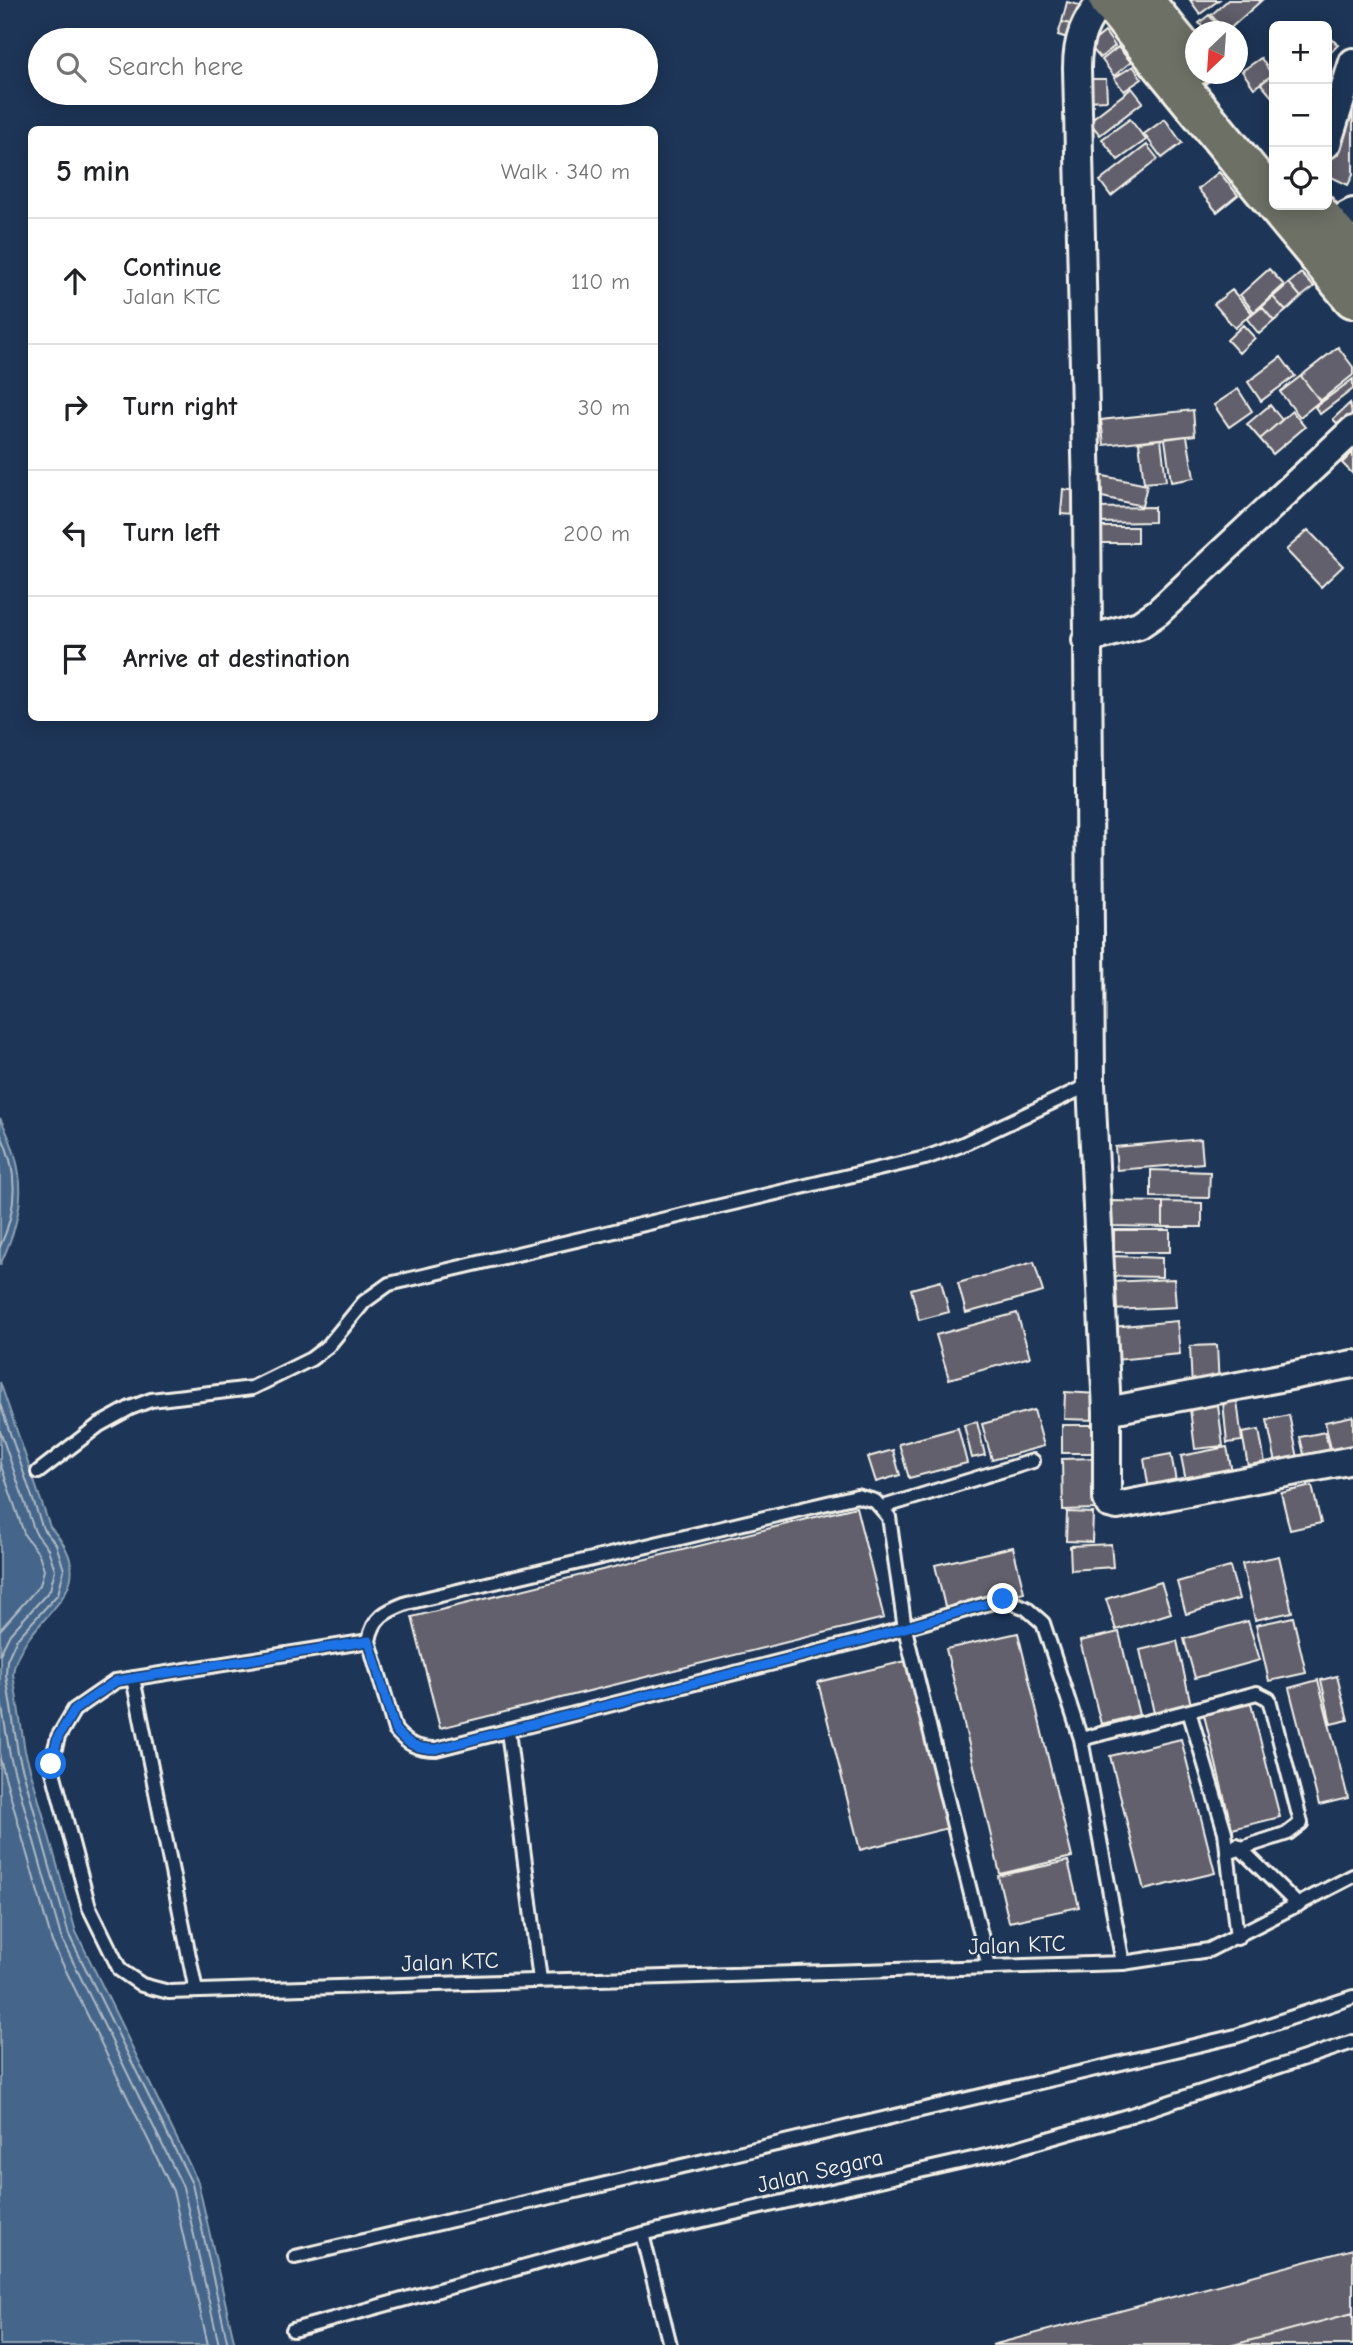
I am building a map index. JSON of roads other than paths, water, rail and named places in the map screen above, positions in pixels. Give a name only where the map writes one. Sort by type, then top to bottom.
[{"type":"main road","points":[[1109,0],[1308,218],[1353,298]]},
{"type":"main road","points":[[1143,0],[1185,52]]},
{"type":"main road","points":[[1211,84],[1269,154]]},
{"type":"street","points":[[1103,0],[1089,15],[1077,48],[1087,495],[1091,1084],[1107,1411],[1107,1499],[1113,1506],[1353,1460]]},
{"type":"street","points":[[1332,128],[1353,62]]},
{"type":"street","points":[[1086,640],[1139,625],[1158,612],[1353,430]]},
{"type":"street","points":[[1107,1411],[1353,1364]]},
{"type":"lane","points":[[38,1472],[99,1425],[130,1408],[151,1400],[252,1388],[311,1359],[328,1346],[364,1302],[389,1284],[925,1158],[961,1145],[1091,1084]]},
{"type":"lane","points":[[1033,1461],[883,1507],[857,1496],[407,1603],[380,1616],[372,1626],[369,1641],[395,1730],[405,1741],[421,1749],[436,1749],[905,1629],[1003,1599],[1026,1608],[1043,1623],[1081,1739],[1123,1963]]},
{"type":"lane","points":[[883,1507],[888,1517],[905,1629],[989,1967]]},
{"type":"lane","name":"Jalan KTC","points":[[369,1641],[116,1681],[74,1710],[58,1737],[51,1764],[89,1907],[120,1970],[142,1985],[169,1992],[1123,1963],[1209,1950],[1237,1938],[1353,1876]]},
{"type":"lane","points":[[133,1678],[196,1991]]},
{"type":"lane","points":[[1081,1739],[1257,1693],[1269,1699],[1301,1823],[1288,1833],[1227,1853]]},
{"type":"lane","points":[[1189,1711],[1225,1832],[1237,1938]]},
{"type":"lane","points":[[508,1731],[540,1980]]},
{"type":"lane","points":[[1225,1832],[1298,1905]]},
{"type":"lane","points":[[295,2257],[1236,2036],[1353,1997]]},
{"type":"lane","name":"Jalan Segara","points":[[293,2330],[642,2234],[1003,2152],[1131,2115],[1353,2042]]},
{"type":"lane","points":[[642,2234],[670,2345]]},
{"type":"water","points":[[0,1118],[15,1156],[20,1192],[15,1227],[0,1265]]},
{"type":"water","points":[[0,1382],[50,1527],[67,1550],[72,1570],[68,1588],[30,1636],[19,1654],[13,1674],[25,1751],[76,1932],[198,2182],[235,2345],[0,2345]]}]
